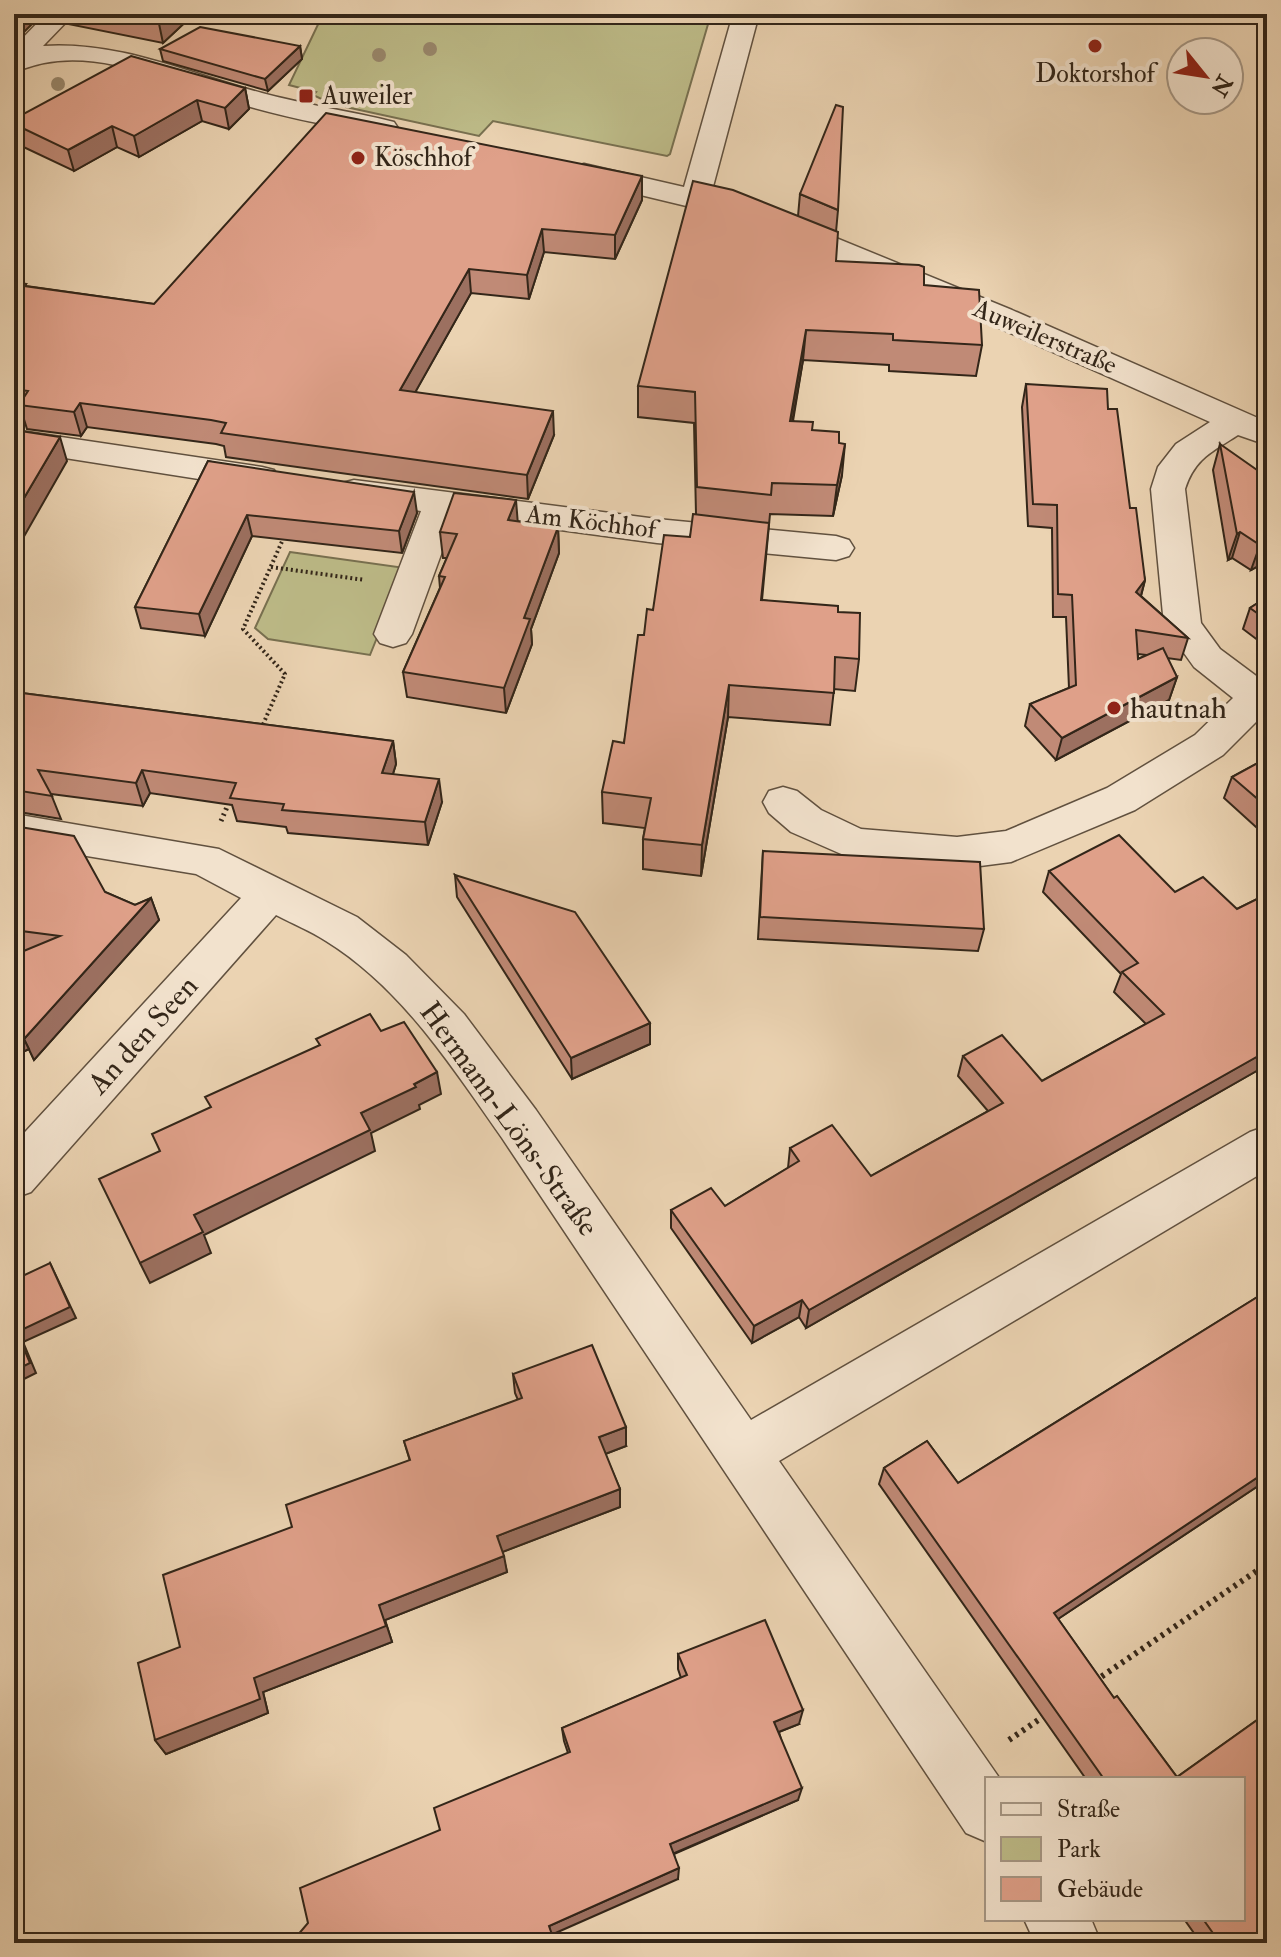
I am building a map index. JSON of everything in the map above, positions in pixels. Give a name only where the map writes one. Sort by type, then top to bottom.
[{"type":"street","points":[[22,59],[28,46],[61,14]]},
{"type":"street","points":[[695,199],[746,14]]},
{"type":"street","points":[[22,59],[81,51],[251,99],[408,133]]},
{"type":"street","name":"Auweilerstraße","points":[[552,165],[742,210],[1001,317],[1252,428]]},
{"type":"street","points":[[783,802],[806,821],[855,844],[957,853],[1011,846],[1121,799],[1209,745],[1262,700],[1207,658],[1183,625],[1168,489],[1175,467],[1188,452],[1252,428]]},
{"type":"street","name":"Am Köchhof","points":[[14,440],[442,503],[657,531],[836,548]]},
{"type":"street","points":[[393,634],[442,503]]},
{"type":"street","points":[[14,829],[204,860]]},
{"type":"street","name":"Hermann-Löns-Straße","points":[[204,860],[342,929],[391,967],[448,1027],[519,1124],[974,1792]]},
{"type":"street","name":"An den Seen","points":[[14,1177],[272,892]]},
{"type":"street","points":[[744,1453],[1267,1146]]},
{"type":"street","points":[[1056,1921],[1070,1943]]},
{"type":"path","points":[[261,729],[285,674],[243,629],[271,567],[298,483]]},
{"type":"path","points":[[271,567],[412,587]]},
{"type":"path","points":[[204,860],[231,798]]},
{"type":"path","points":[[1089,1685],[1267,1564]]},
{"type":"path","points":[[988,1777],[1051,1711]]},
{"type":"green space","points":[[323,14],[711,14],[667,156],[493,121],[479,136],[332,104],[313,95],[316,92],[289,85]]},
{"type":"green space","points":[[290,552],[405,568],[370,655],[268,639],[255,628]]},
{"type":"building","points":[[200,27],[300,46],[265,79],[160,49]]},
{"type":"building","points":[[131,56],[245,88],[225,108],[197,100],[134,136],[112,126],[68,150],[14,124],[14,119]]},
{"type":"building","points":[[836,105],[843,107],[838,210],[800,194]]},
{"type":"building","points":[[326,113],[642,176],[615,235],[542,229],[527,275],[469,269],[400,390],[553,411],[527,475],[221,433],[226,423],[211,420],[80,403],[74,412],[19,405],[28,391],[14,389],[14,282],[154,304]]},
{"type":"building","points":[[693,181],[733,190],[838,232],[836,261],[919,265],[924,267],[924,285],[979,290],[982,345],[893,340],[893,334],[806,330],[790,421],[813,422],[812,430],[839,432],[839,443],[845,444],[837,485],[772,483],[771,495],[697,487],[695,392],[638,386]]},
{"type":"building","points":[[1026,384],[1107,389],[1108,409],[1117,409],[1130,508],[1136,508],[1145,580],[1136,592],[1188,638],[1136,630],[1138,659],[1163,648],[1177,677],[1062,738],[1030,704],[1076,685],[1072,595],[1058,594],[1057,505],[1033,504]]},
{"type":"building","points":[[14,430],[60,437],[14,515]]},
{"type":"building","points":[[1220,444],[1267,477],[1267,541],[1260,545],[1240,532],[1237,534]]},
{"type":"building","points":[[208,461],[414,492],[399,531],[247,515],[199,614],[135,607]]},
{"type":"building","points":[[454,493],[516,500],[508,520],[558,527],[524,618],[530,619],[504,688],[403,672],[445,577],[439,576],[457,534],[440,532]]},
{"type":"building","points":[[693,514],[769,523],[761,600],[838,606],[838,612],[860,613],[859,659],[835,657],[834,693],[729,685],[702,845],[643,839],[651,798],[602,792],[613,741],[624,743],[638,635],[644,635],[647,609],[653,610],[664,535],[690,537]]},
{"type":"building","points":[[1267,597],[1267,620],[1250,608]]},
{"type":"building","points":[[14,692],[393,741],[382,773],[439,779],[425,822],[282,810],[284,804],[230,798],[236,783],[142,770],[136,783],[38,770],[52,796],[14,790],[17,770],[14,769]]},
{"type":"building","points":[[1267,758],[1267,807],[1232,777]]},
{"type":"building","points":[[14,826],[74,836],[105,892],[135,905],[151,898],[24,1039],[18,1028],[14,1030],[14,955],[60,936],[14,930]]},
{"type":"building","points":[[1119,835],[1175,892],[1203,877],[1237,909],[1267,894],[1267,1051],[809,1310],[802,1300],[754,1326],[671,1210],[711,1188],[725,1206],[799,1161],[790,1148],[832,1125],[871,1176],[1003,1103],[963,1056],[1002,1035],[1042,1081],[1164,1014],[1122,972],[1138,963],[1049,871]]},
{"type":"building","points":[[763,851],[980,862],[984,929],[760,917]]},
{"type":"building","points":[[455,875],[575,912],[650,1023],[571,1058]]},
{"type":"building","points":[[370,1014],[381,1031],[404,1022],[437,1072],[414,1084],[416,1087],[361,1113],[370,1130],[194,1215],[203,1232],[140,1263],[99,1179],[160,1151],[152,1134],[211,1107],[205,1097],[320,1045],[316,1039]]},
{"type":"building","points":[[50,1263],[70,1307],[17,1332],[30,1363],[14,1371],[14,1280]]},
{"type":"building","points":[[1267,1291],[1267,1471],[1054,1613],[1114,1698],[1117,1696],[1177,1777],[1103,1777],[884,1468],[927,1441],[958,1483]]},
{"type":"building","points":[[592,1345],[626,1427],[599,1437],[620,1489],[497,1536],[504,1556],[379,1605],[386,1626],[254,1678],[260,1699],[155,1740],[138,1663],[180,1647],[163,1575],[292,1527],[286,1505],[410,1460],[404,1441],[522,1398],[513,1374]]},
{"type":"building","points":[[765,1620],[803,1710],[774,1722],[802,1788],[670,1844],[679,1868],[549,1926],[555,1943],[291,1943],[308,1923],[300,1888],[440,1830],[434,1808],[570,1752],[562,1728],[687,1675],[678,1654]]},
{"type":"building","points":[[1267,1713],[1267,1943],[1220,1943],[1204,1921],[1245,1921],[1245,1777],[1177,1777]]},
{"type":"place","name":"Doktorshof","points":[[1095,46]]},
{"type":"place","name":"Auweiler","points":[[306,96]]},
{"type":"place","name":"Köschhof","points":[[358,158]]},
{"type":"place","name":"hautnah","points":[[1114,708]]}]
